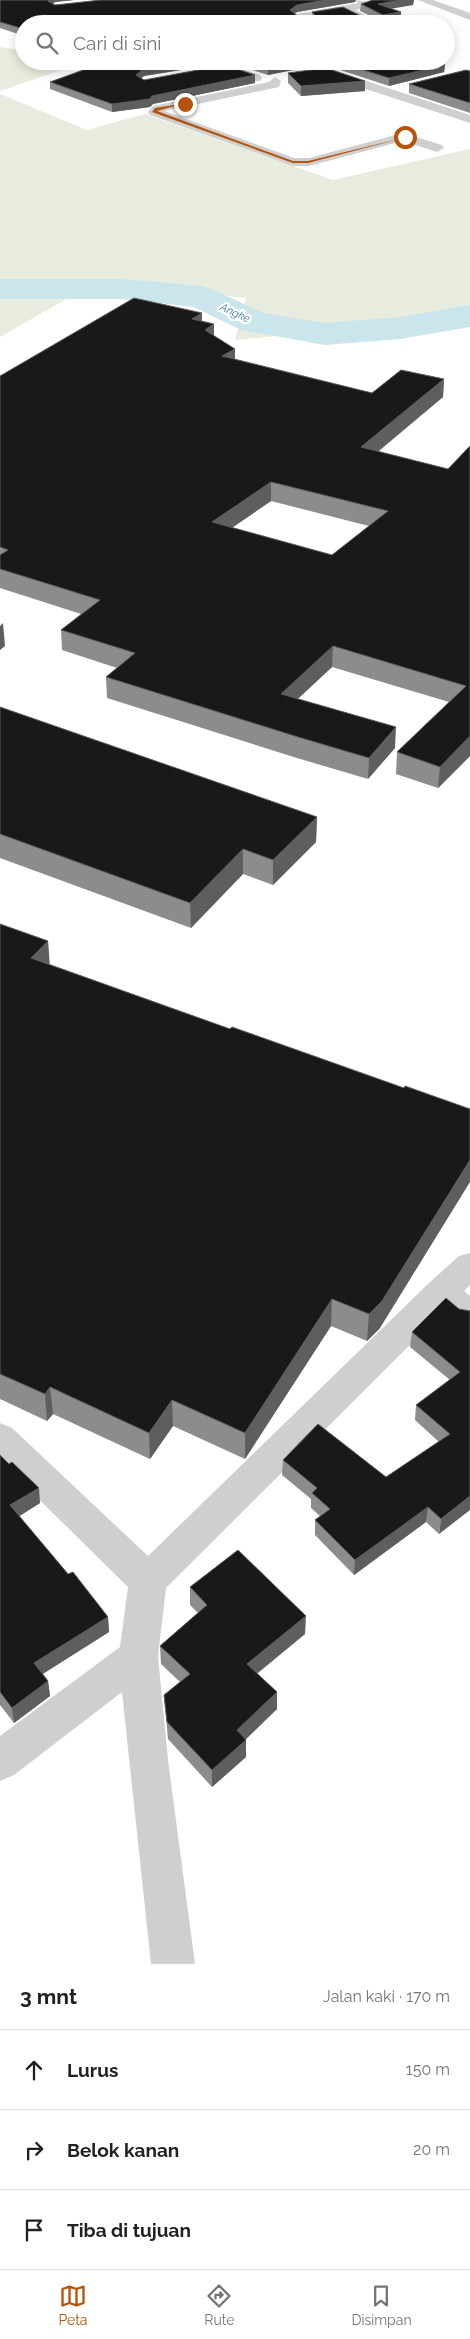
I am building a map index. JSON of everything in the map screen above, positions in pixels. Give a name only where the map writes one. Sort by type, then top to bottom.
[{"type":"street","points":[[304,15],[367,4],[361,0]]},
{"type":"street","points":[[423,0],[470,17]]},
{"type":"street","points":[[344,9],[357,15]]},
{"type":"street","points":[[196,73],[212,70]]},
{"type":"street","points":[[230,70],[259,79],[279,80],[276,84],[157,109],[154,112],[293,162],[308,162],[403,137],[437,148]]},
{"type":"street","points":[[320,72],[390,92],[470,119]]},
{"type":"street","points":[[390,92],[415,86]]},
{"type":"street","points":[[173,1964],[148,1760],[138,1656],[148,1581],[470,1265]]},
{"type":"street","points":[[441,1292],[470,1313]]},
{"type":"street","points":[[0,1438],[148,1581]]},
{"type":"street","points":[[0,1761],[138,1656]]},
{"type":"shaded area","points":[[0,47],[15,50],[15,70],[61,70],[0,91]]},
{"type":"shaded area","points":[[0,94],[87,130],[145,114],[333,180],[470,149],[470,317],[235,340],[246,298],[96,282],[0,337]]},
{"type":"building","points":[[0,0],[49,0],[55,5],[101,0],[326,0],[297,5],[290,10],[296,15],[15,15],[15,26],[0,22]]},
{"type":"building","points":[[373,0],[401,0],[378,4],[401,12],[383,15],[361,4]]},
{"type":"building","points":[[343,7],[359,15],[315,15],[312,12]]},
{"type":"building","points":[[83,70],[142,70],[136,75],[144,80],[198,70],[240,70],[255,75],[152,96],[150,99],[112,104],[50,82]]},
{"type":"building","points":[[332,70],[365,81],[301,86],[288,73]]},
{"type":"building","points":[[364,70],[423,70],[389,78]]},
{"type":"building","points":[[466,70],[470,71],[470,103],[409,84]]},
{"type":"building","points":[[134,298],[202,313],[192,319],[214,324],[205,330],[235,349],[222,356],[372,393],[401,370],[444,379],[361,447],[448,469],[470,446],[470,736],[440,767],[397,752],[466,686],[333,646],[281,694],[396,727],[369,758],[106,677],[135,653],[61,630],[100,600],[0,569],[0,555],[8,550],[0,547],[0,376]],"holes":[[[271,482],[388,511],[332,555],[212,522]]]},
{"type":"building","points":[[0,707],[317,817],[273,860],[243,849],[190,903],[0,834]]},
{"type":"building","points":[[0,924],[48,941],[31,958],[230,1029],[232,1027],[404,1088],[405,1086],[470,1109],[470,1160],[382,1301],[369,1314],[332,1299],[245,1433],[172,1400],[149,1433],[50,1387],[45,1394],[0,1374]]},
{"type":"building","points":[[446,1298],[459,1309],[470,1311],[470,1496],[441,1519],[428,1507],[355,1560],[315,1520],[330,1509],[312,1493],[317,1488],[283,1460],[318,1424],[386,1477],[450,1434],[416,1405],[460,1372],[412,1332]]},
{"type":"building","points":[[0,1455],[9,1464],[12,1462],[39,1488],[10,1505],[68,1574],[73,1572],[108,1617],[34,1663],[48,1681],[12,1708],[0,1692]]},
{"type":"building","points":[[238,1550],[306,1616],[247,1664],[277,1692],[237,1730],[246,1740],[212,1770],[167,1722],[164,1695],[190,1674],[160,1646],[207,1605],[190,1587]]},
{"type":"waterway","name":"Angke","points":[[0,289],[122,289],[202,297],[254,322],[325,334],[400,328],[470,316]]},
{"type":"route","points":[[185,104],[157,109],[154,112],[293,162],[308,162],[405,137]]}]
